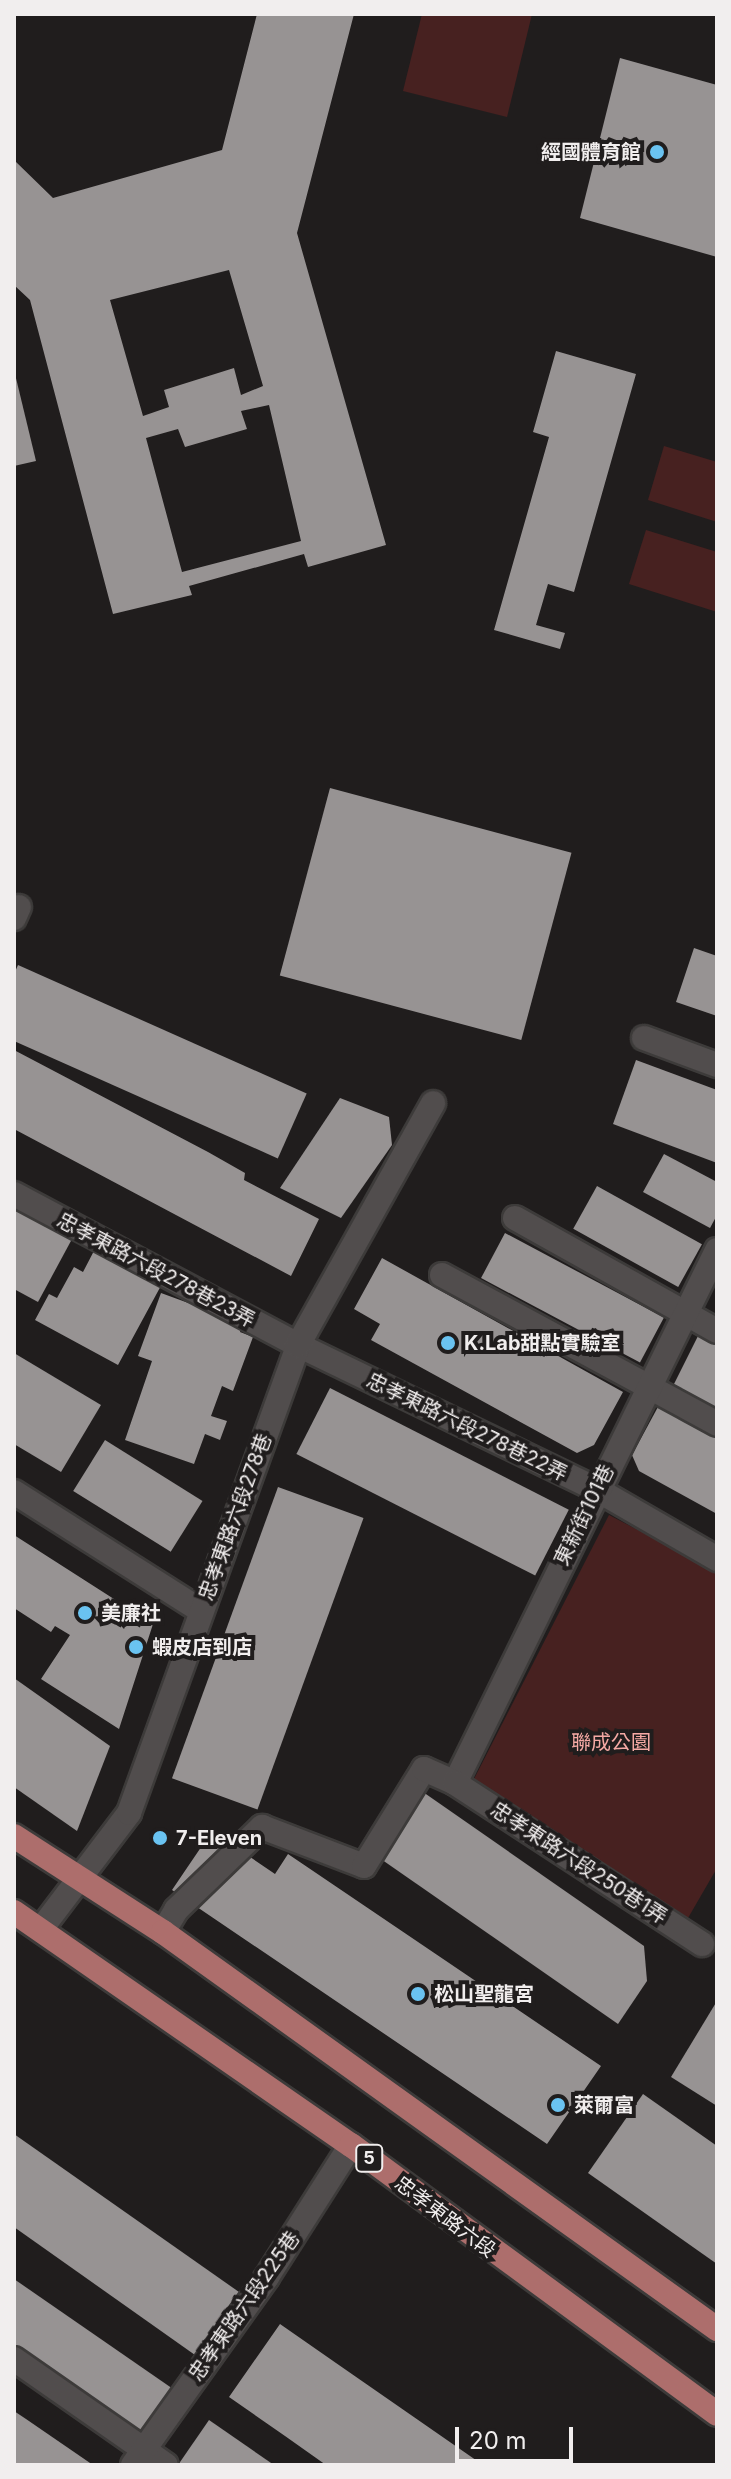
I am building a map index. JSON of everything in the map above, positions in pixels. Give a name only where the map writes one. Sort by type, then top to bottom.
[{"type":"main road","points":[[14,1836],[163,1932],[717,2329]]},
{"type":"main road","name":"忠孝東路六段","points":[[14,1912],[351,2145],[717,2414]]},
{"type":"street","points":[[644,1038],[717,1065]]},
{"type":"street","name":"忠孝東路六段278巷","points":[[41,1929],[129,1813],[298,1345],[433,1103]]},
{"type":"street","name":"忠孝東路六段278巷23弄","points":[[14,1194],[298,1345]]},
{"type":"street","points":[[515,1218],[717,1331]]},
{"type":"street","name":"東新街101巷","points":[[455,1783],[596,1489],[717,1250]]},
{"type":"street","points":[[442,1275],[717,1424]]},
{"type":"street","name":"忠孝東路六段278巷22弄","points":[[298,1345],[596,1489],[717,1559]]},
{"type":"street","points":[[14,1492],[200,1610]]},
{"type":"street","name":"忠孝東路六段250巷1弄","points":[[163,1932],[176,1910],[262,1827],[364,1866],[424,1769],[455,1783],[702,1944]]},
{"type":"street","name":"忠孝東路六段225巷","points":[[138,2457],[267,2277],[351,2145]]},
{"type":"street","points":[[14,2359],[138,2457],[166,2465]]},
{"type":"green space","points":[[422,14],[532,14],[507,117],[403,91]]},
{"type":"green space","points":[[664,446],[717,462],[717,522],[648,500]]},
{"type":"green space","points":[[646,530],[717,552],[717,612],[629,584]]},
{"type":"green space","name":"聯成公園","points":[[609,1515],[717,1571],[717,1868],[688,1918],[474,1779]]},
{"type":"building","points":[[257,14],[354,14],[297,233],[386,545],[308,567],[304,554],[189,586],[192,595],[113,614],[30,300],[14,285],[14,160],[53,198],[222,150]],"holes":[[[229,270],[263,386],[241,395],[234,368],[164,390],[169,407],[143,416],[110,300]],[[269,405],[301,541],[182,572],[146,438],[178,429],[185,447],[247,429],[241,411]]]},
{"type":"building","name":"經國體育館","points":[[620,58],[717,85],[717,257],[580,218]]},
{"type":"building","points":[[556,351],[636,374],[574,592],[548,584],[536,625],[565,633],[560,649],[494,630],[549,437],[533,432]]},
{"type":"building","points":[[14,375],[36,461],[14,466]]},
{"type":"building","points":[[330,788],[571,853],[521,1040],[280,975]]},
{"type":"building","points":[[694,948],[717,956],[717,1016],[676,1002]]},
{"type":"building","points":[[18,965],[307,1094],[278,1158],[14,1041],[14,974]]},
{"type":"building","points":[[14,1050],[208,1152],[245,1173],[244,1180],[319,1219],[291,1276],[14,1129]]},
{"type":"building","points":[[636,1060],[717,1090],[717,1163],[613,1124]]},
{"type":"building","points":[[340,1098],[389,1117],[392,1145],[341,1218],[280,1188]]},
{"type":"building","points":[[664,1154],[717,1182],[717,1215],[710,1228],[643,1192]]},
{"type":"building","points":[[597,1186],[702,1244],[678,1287],[573,1229]]},
{"type":"building","points":[[14,1208],[72,1239],[38,1302],[14,1289]]},
{"type":"building","points":[[505,1233],[664,1318],[640,1363],[481,1278]]},
{"type":"building","points":[[96,1247],[163,1282],[118,1365],[35,1320],[49,1294],[57,1298],[74,1267],[83,1272]]},
{"type":"building","points":[[382,1258],[623,1392],[594,1445],[577,1453],[371,1340],[380,1324],[354,1309]]},
{"type":"building","points":[[161,1293],[243,1323],[240,1332],[253,1337],[233,1391],[222,1386],[211,1416],[227,1421],[220,1440],[205,1434],[194,1464],[125,1440],[152,1361],[138,1356]]},
{"type":"building","points":[[699,1334],[717,1343],[717,1410],[673,1386]]},
{"type":"building","points":[[14,1353],[101,1405],[61,1472],[14,1444]]},
{"type":"building","points":[[330,1388],[569,1510],[535,1576],[296,1454]]},
{"type":"building","points":[[659,1405],[717,1437],[717,1514],[639,1471],[632,1455]]},
{"type":"building","points":[[105,1440],[203,1501],[171,1552],[73,1491]]},
{"type":"building","points":[[278,1487],[364,1518],[257,1809],[172,1778]]},
{"type":"building","points":[[14,1535],[153,1624],[119,1729],[41,1679],[70,1635],[55,1626],[51,1632],[14,1608]]},
{"type":"building","points":[[14,1678],[110,1746],[77,1831],[14,1787]]},
{"type":"building","points":[[423,1792],[644,1946],[647,1981],[618,2024],[378,1857]]},
{"type":"building","points":[[212,1831],[275,1874],[288,1854],[601,2066],[547,2144],[172,1890]]},
{"type":"building","points":[[717,2001],[717,2106],[671,2077]]},
{"type":"building","points":[[643,2094],[717,2146],[717,2264],[588,2173]]},
{"type":"building","points":[[14,2134],[239,2292],[195,2355],[14,2227]]},
{"type":"building","points":[[14,2279],[176,2391],[146,2435],[14,2344]]},
{"type":"building","points":[[280,2324],[483,2465],[326,2465],[229,2397]]},
{"type":"building","points":[[14,2411],[26,2419],[93,2465],[14,2465]]},
{"type":"building","points":[[209,2420],[274,2465],[178,2465]]},
{"type":"place","name":"經國體育館","points":[[657,152]]},
{"type":"place","name":"K.Lab甜點實驗室","points":[[448,1343]]},
{"type":"place","name":"美廉社","points":[[85,1613]]},
{"type":"place","name":"蝦皮店到店","points":[[136,1647]]},
{"type":"place","name":"7-Eleven","points":[[160,1838]]},
{"type":"place","name":"松山聖龍宮","points":[[418,1994]]},
{"type":"place","name":"萊爾富","points":[[558,2105]]}]
